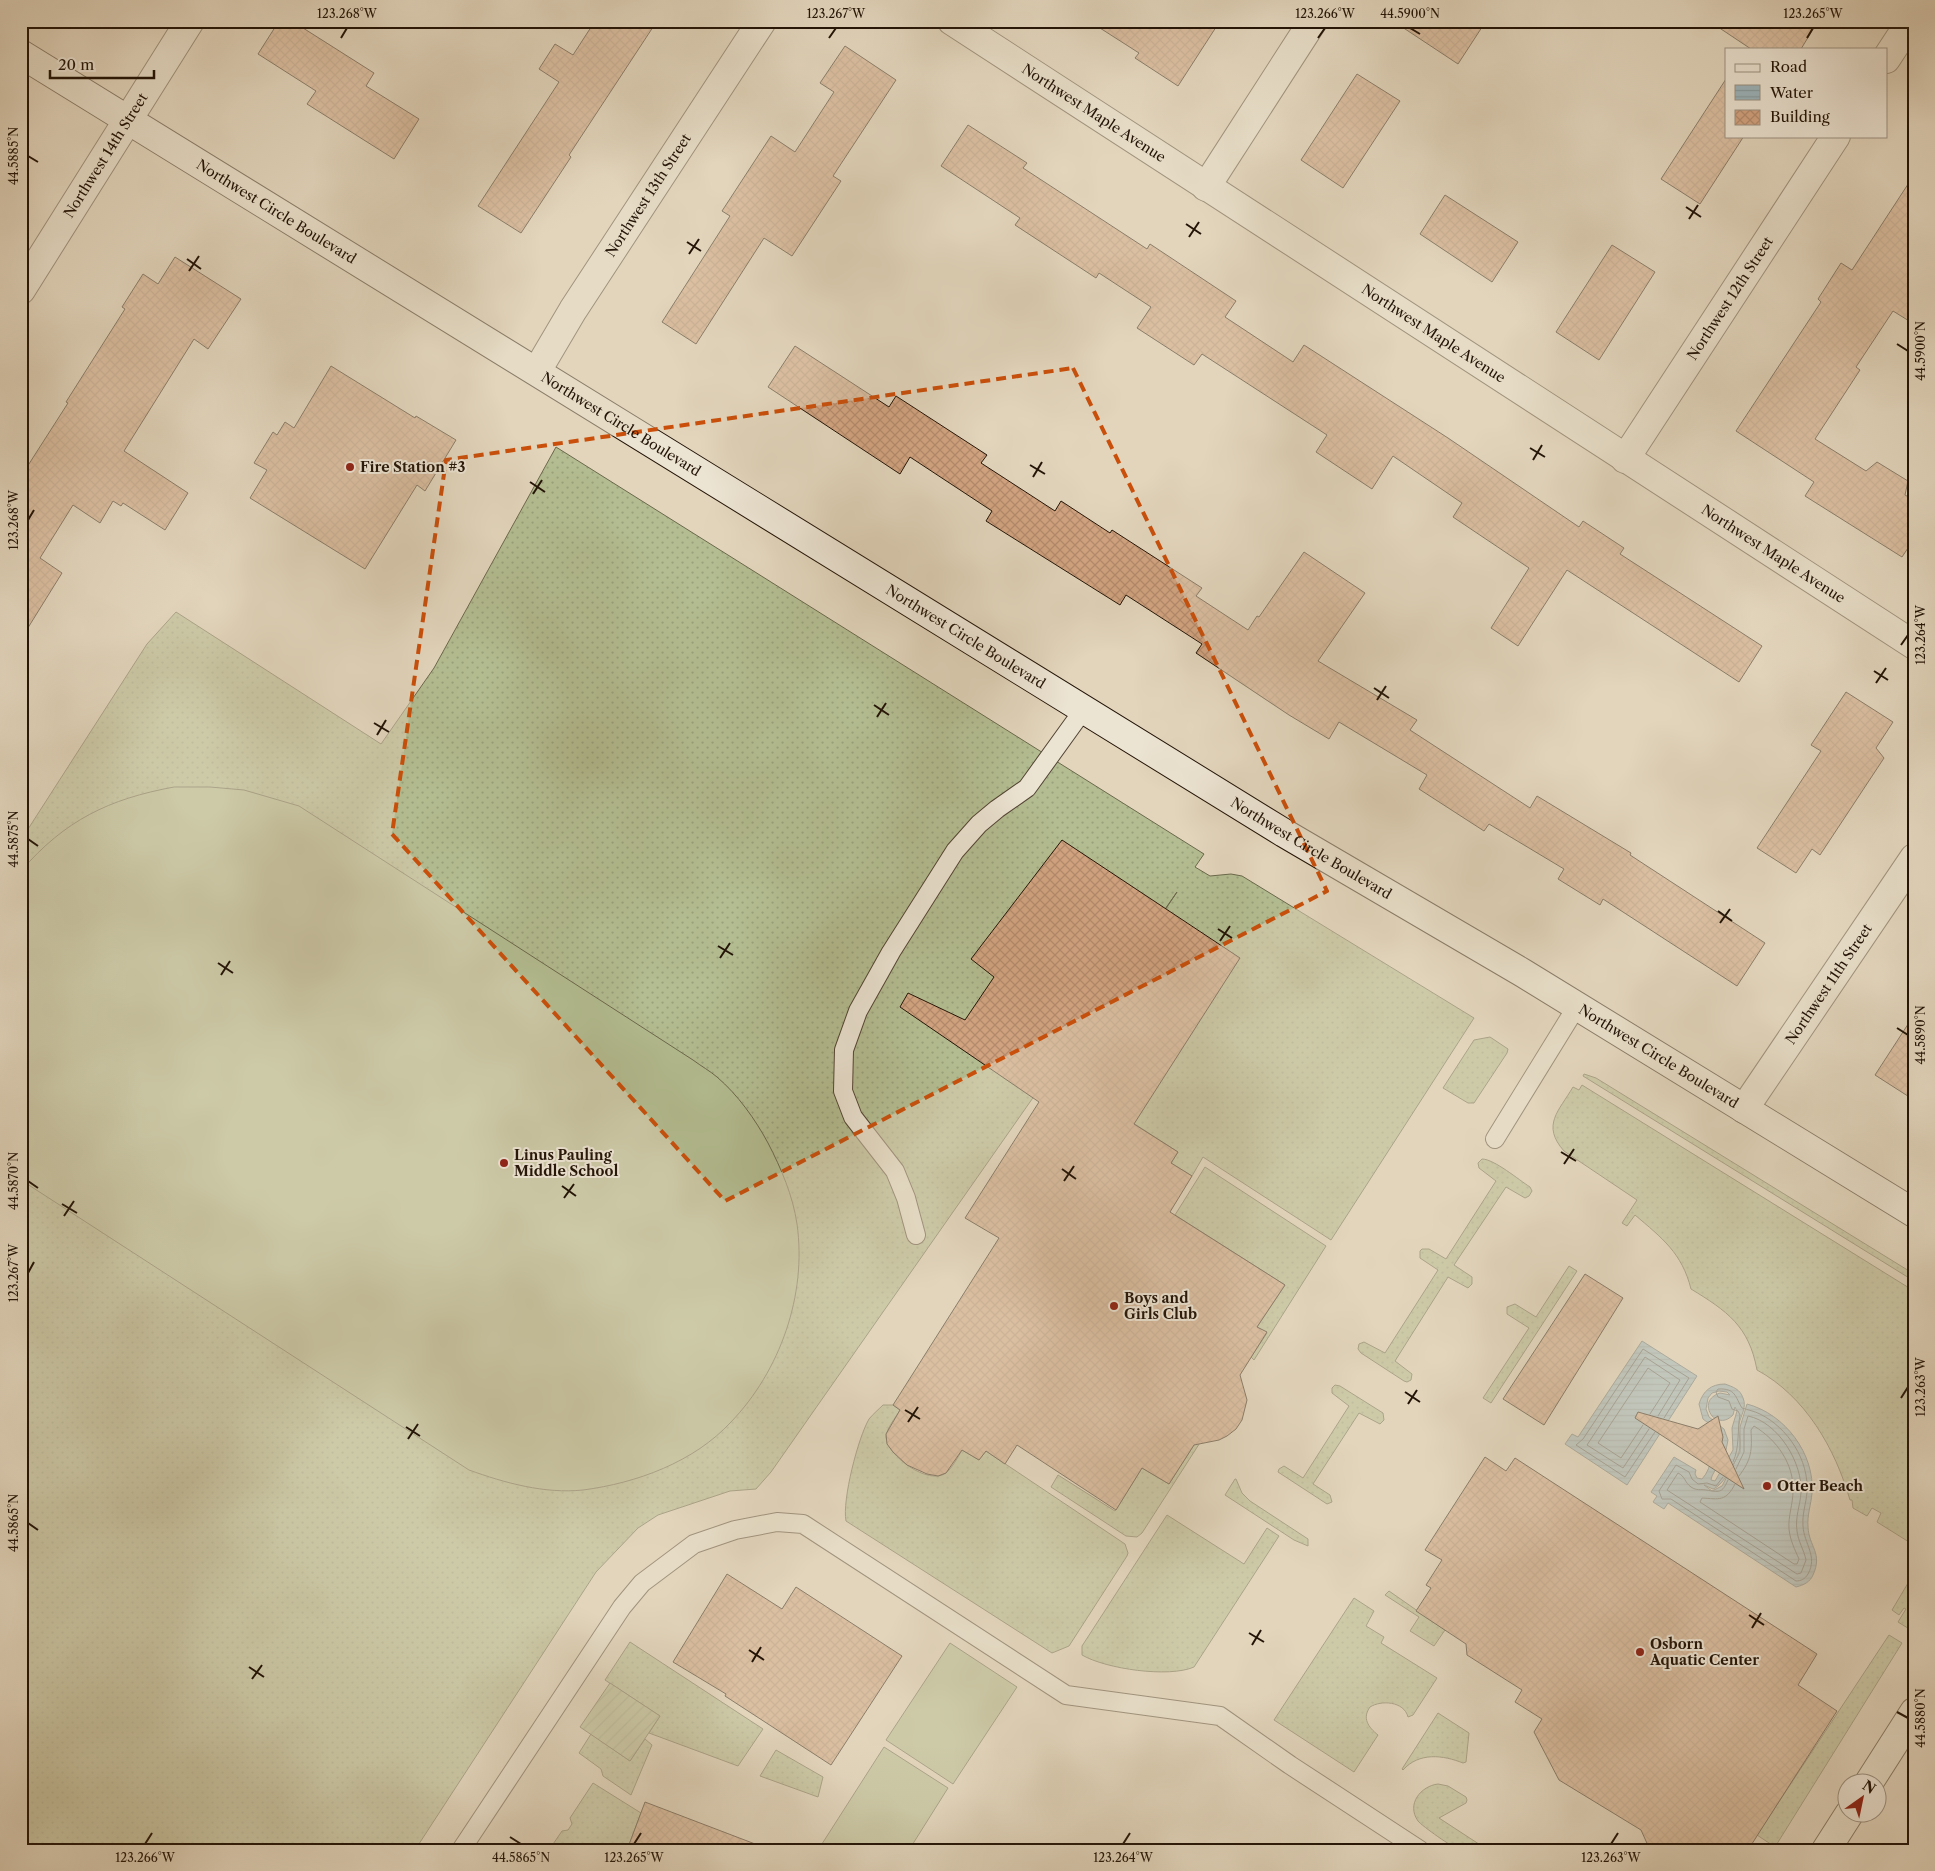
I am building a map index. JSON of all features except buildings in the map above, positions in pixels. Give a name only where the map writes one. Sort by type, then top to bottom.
[{"type":"street","name":"Northwest 14th Street","points":[[21,290],[190,21]]},
{"type":"street","name":"Northwest 13th Street","points":[[537,371],[573,310],[762,21]]},
{"type":"street","name":"Northwest Maple Avenue","points":[[952,21],[1914,645]]},
{"type":"street","points":[[1206,187],[1314,21]]},
{"type":"street","points":[[1888,56],[1911,21]]},
{"type":"street","name":"Northwest Circle Boulevard","points":[[21,54],[1284,833],[1578,1006],[1914,1213]]},
{"type":"street","name":"Northwest 12th Street","points":[[1625,459],[1835,138]]},
{"type":"street","name":"Northwest 11th Street","points":[[1744,1109],[1914,858]]},
{"type":"street","points":[[1874,1774],[1914,1712]]},
{"type":"street","points":[[1826,1850],[1843,1824]]},
{"type":"lane","points":[[916,1235],[906,1198],[895,1171],[854,1117],[843,1091],[844,1050],[858,1011],[890,952],[956,851],[979,824],[1027,788],[1084,709]]},
{"type":"lane","points":[[1495,1139],[1578,1006]]},
{"type":"lane","points":[[460,1850],[613,1620],[642,1583],[694,1544],[735,1530],[777,1522],[803,1524],[1066,1695],[1220,1716],[1290,1765],[1420,1850]]},
{"type":"highlighted area","points":[[1073,368],[1327,891],[725,1201],[392,834],[446,460]]},
{"type":"green space","name":"Linus Pauling Middle School","points":[[556,447],[1204,854],[1195,867],[1210,876],[1231,874],[1242,876],[1474,1018],[1331,1240],[1203,1157],[1192,1176],[1171,1163],[1178,1152],[1056,1073],[1177,892],[771,1472],[756,1489],[730,1491],[658,1515],[638,1528],[596,1572],[415,1850],[21,1850],[21,840],[147,644],[176,612],[381,744],[434,668]]},
{"type":"green space","points":[[174,787],[210,787],[244,790],[299,806],[693,1060],[717,1077],[739,1099],[758,1125],[768,1143],[782,1172],[789,1193],[797,1224],[798,1278],[786,1330],[776,1356],[748,1402],[716,1436],[700,1449],[682,1459],[644,1476],[603,1487],[583,1490],[540,1489],[469,1470],[21,1180],[21,871],[54,838],[90,814],[129,798]]},
{"type":"green space","points":[[1490,1037],[1508,1049],[1507,1053],[1474,1103],[1468,1103],[1443,1088],[1474,1040]]},
{"type":"green space","points":[[1584,1074],[1596,1078],[1914,1274],[1914,1281],[1583,1076]]},
{"type":"green space","points":[[1582,1085],[1914,1291],[1914,1549],[1909,1542],[1877,1522],[1881,1513],[1872,1508],[1867,1516],[1853,1508],[1852,1500],[1850,1500],[1836,1461],[1816,1425],[1790,1394],[1757,1370],[1748,1342],[1742,1331],[1726,1313],[1691,1289],[1682,1265],[1670,1247],[1635,1215],[1627,1226],[1622,1223],[1637,1200],[1564,1151],[1557,1142],[1553,1126],[1558,1111],[1573,1087],[1579,1090]]},
{"type":"green space","points":[[1482,1159],[1500,1166],[1530,1187],[1532,1191],[1525,1198],[1506,1187],[1454,1265],[1472,1277],[1472,1284],[1468,1288],[1448,1277],[1395,1361],[1412,1374],[1411,1380],[1404,1381],[1361,1353],[1358,1349],[1359,1344],[1364,1342],[1385,1353],[1438,1270],[1420,1258],[1420,1251],[1422,1249],[1429,1249],[1446,1259],[1496,1181],[1479,1168],[1478,1163]]},
{"type":"green space","points":[[1205,1167],[1326,1246],[1254,1360],[1251,1357],[1267,1333],[1257,1327],[1285,1285],[1175,1215]]},
{"type":"green space","points":[[1569,1266],[1577,1271],[1491,1403],[1483,1398],[1529,1328],[1507,1314],[1507,1307],[1515,1304],[1536,1317]]},
{"type":"green space","points":[[1335,1385],[1340,1386],[1383,1413],[1384,1420],[1380,1424],[1359,1413],[1313,1484],[1330,1495],[1332,1502],[1327,1504],[1278,1472],[1284,1466],[1303,1478],[1349,1406],[1332,1393],[1332,1388]]},
{"type":"green space","points":[[883,1405],[893,1405],[900,1410],[889,1427],[886,1437],[888,1445],[893,1452],[910,1467],[930,1476],[939,1476],[948,1471],[962,1450],[979,1460],[986,1451],[1125,1544],[1127,1556],[1069,1646],[1052,1653],[846,1521],[846,1499],[860,1440],[869,1419]]},
{"type":"green space","points":[[1199,1437],[1203,1438],[1142,1533],[1137,1537],[1126,1536],[1051,1487],[1058,1475],[1115,1511],[1142,1468],[1169,1484]]},
{"type":"green space","points":[[1235,1479],[1242,1493],[1250,1501],[1308,1539],[1308,1546],[1294,1540],[1225,1495]]},
{"type":"green space","points":[[1167,1515],[1244,1564],[1267,1528],[1279,1536],[1194,1667],[1169,1672],[1154,1672],[1121,1668],[1082,1655],[1082,1646]]},
{"type":"green space","points":[[1914,1573],[1914,1625],[1911,1630],[1898,1622],[1906,1609],[1904,1608],[1899,1615],[1892,1610]]},
{"type":"green space","points":[[1389,1591],[1445,1630],[1434,1646],[1410,1631],[1419,1617],[1385,1595]]},
{"type":"green space","points":[[1354,1598],[1374,1611],[1366,1626],[1384,1637],[1381,1643],[1437,1678],[1413,1715],[1408,1717],[1402,1708],[1392,1703],[1380,1703],[1370,1707],[1366,1719],[1371,1729],[1378,1735],[1354,1772],[1274,1720]]},
{"type":"green space","points":[[1889,1635],[1902,1643],[1775,1847],[1757,1835]]},
{"type":"green space","points":[[630,1642],[763,1729],[738,1766],[649,1733],[660,1716],[605,1680]]},
{"type":"green space","points":[[950,1643],[1017,1687],[953,1784],[886,1740]]},
{"type":"green space","points":[[610,1683],[660,1716],[630,1761],[580,1727]]},
{"type":"green space","points":[[1438,1713],[1469,1733],[1466,1762],[1463,1763],[1439,1757],[1424,1758],[1409,1764],[1403,1770],[1402,1769]]},
{"type":"green space","points":[[591,1734],[630,1761],[645,1739],[652,1745],[631,1795],[603,1776],[601,1769],[579,1753]]},
{"type":"green space","points":[[884,1747],[948,1788],[909,1850],[824,1850],[820,1847]]},
{"type":"green space","points":[[776,1750],[823,1777],[818,1797],[760,1776]]},
{"type":"green space","points":[[593,1783],[641,1813],[627,1850],[549,1850],[562,1831],[568,1830],[572,1824],[570,1818]]},
{"type":"green space","points":[[1438,1784],[1448,1786],[1466,1797],[1467,1800],[1466,1803],[1439,1818],[1488,1850],[1460,1850],[1438,1837],[1418,1821],[1414,1808],[1417,1797],[1426,1788]]},
{"type":"water","points":[[1642,1341],[1697,1376],[1627,1485],[1565,1444],[1572,1434],[1578,1437]]},
{"type":"water","name":"Otter Beach","points":[[1725,1384],[1740,1392],[1744,1401],[1739,1424],[1740,1441],[1740,1427],[1747,1404],[1761,1409],[1785,1426],[1803,1450],[1812,1478],[1808,1527],[1817,1561],[1812,1577],[1802,1585],[1796,1587],[1668,1503],[1664,1509],[1653,1502],[1657,1496],[1651,1492],[1674,1457],[1696,1470],[1697,1478],[1702,1479],[1706,1474],[1710,1463],[1716,1429],[1703,1419],[1699,1404],[1708,1389],[1716,1385]],"holes":[[[1719,1391],[1727,1392],[1730,1395],[1720,1393],[1710,1399],[1708,1405],[1712,1416],[1720,1420],[1725,1420],[1733,1415],[1735,1407],[1737,1411],[1732,1428],[1733,1450],[1715,1481],[1711,1480],[1712,1476],[1726,1450],[1728,1440],[1724,1429],[1709,1417],[1706,1409],[1708,1398],[1712,1393]],[[1732,1467],[1722,1486],[1712,1491],[1704,1485],[1713,1489],[1717,1487]]]},
{"type":"place","name":"Fire Station #3","points":[[350,467]]},
{"type":"place","name":"Linus Pauling Middle School","points":[[504,1163]]},
{"type":"place","name":"Boys and Girls Club","points":[[1114,1306]]},
{"type":"place","name":"Otter Beach","points":[[1767,1486]]},
{"type":"place","name":"Osborn Aquatic Center","points":[[1640,1652]]}]
